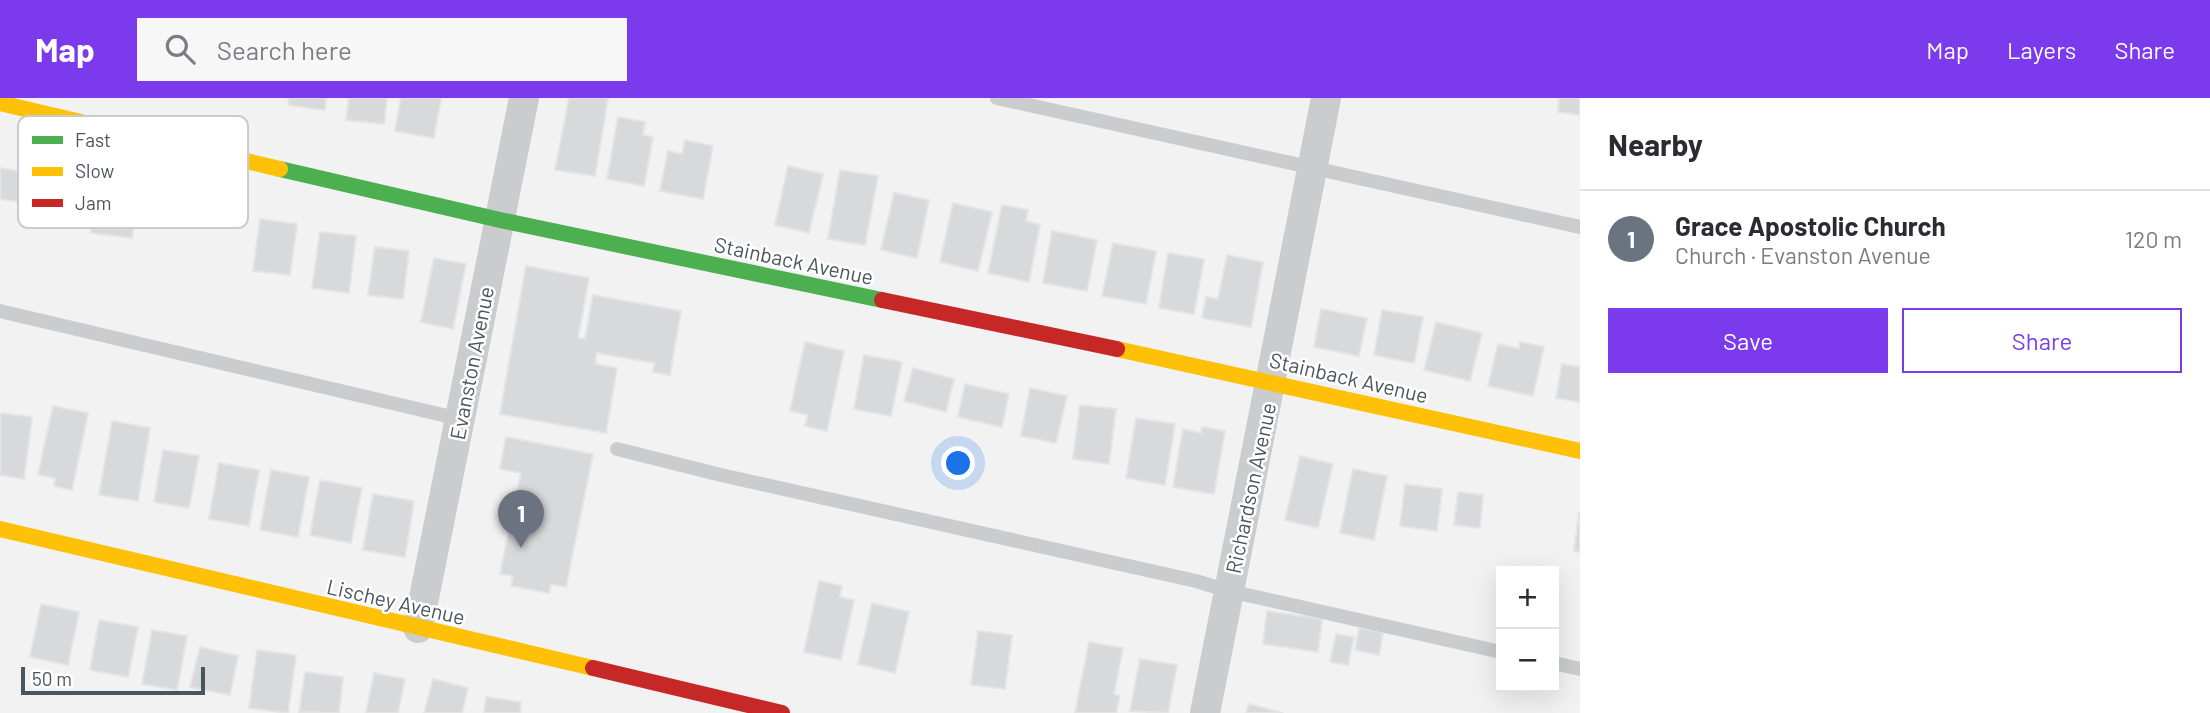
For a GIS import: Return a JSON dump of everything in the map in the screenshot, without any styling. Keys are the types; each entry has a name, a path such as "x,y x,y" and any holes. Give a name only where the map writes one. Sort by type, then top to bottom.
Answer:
{"street":[{"name":"Evanston Avenue","path":"418,628 524,98"},
{"name":"Richardson Avenue","path":"1205,713 1326,98"},
{"name":"Stainback Avenue","path":"0,103 56,116"},
{"name":"Stainback Avenue","path":"248,161 500,220 1272,382 1580,451"},
{"name":"Lischey Avenue","path":"0,529 770,712"}],"lane":[{"path":"997,98 1580,227"},
{"path":"0,311 460,419"},
{"path":"617,449 1496,651"},
{"path":"1559,664 1580,669"}],"building":[{"path":"289,98 326,98 325,110 288,105"},
{"path":"349,98 387,98 384,124 346,120"},
{"path":"401,98 441,98 434,138 395,131"},
{"path":"569,98 608,98 595,176 555,170"},
{"path":"1559,98 1580,98 1580,115 1558,112"},
{"path":"618,117 645,122 643,135 653,137 644,186 607,179"},
{"path":"685,140 713,146 703,199 660,191 668,151 682,154"},
{"path":"788,166 823,174 809,233 775,225"},
{"path":"0,168 18,171 18,202 0,199"},
{"path":"840,170 878,176 865,245 828,239"},
{"path":"894,193 929,200 917,258 881,250"},
{"path":"953,203 992,212 978,271 940,262"},
{"path":"1002,205 1028,210 1026,221 1040,225 1029,282 988,273"},
{"path":"260,219 297,224 290,275 253,271"},
{"path":"92,228 133,228 132,238 91,233"},
{"path":"1052,231 1097,240 1087,291 1043,283"},
{"path":"320,232 356,236 349,293 312,288"},
{"path":"1113,243 1156,251 1146,304 1102,296"},
{"path":"375,247 409,251 403,299 368,295"},
{"path":"1168,253 1204,259 1194,314 1159,308"},
{"path":"1227,255 1263,262 1251,327 1202,318 1206,297 1218,299"},
{"path":"434,258 466,264 453,329 421,322"},
{"path":"526,266 589,278 578,338 585,339 593,295 681,311 670,375 653,372 655,363 597,353 595,364 617,368 606,433 500,414"},
{"path":"1321,309 1367,318 1359,356 1314,347"},
{"path":"1382,310 1423,317 1414,363 1374,355"},
{"path":"1436,322 1482,333 1470,381 1424,370"},
{"path":"805,342 844,351 827,431 805,426 808,415 790,411"},
{"path":"1520,342 1544,347 1533,396 1488,386 1498,344 1519,349"},
{"path":"864,355 902,362 891,416 854,409"},
{"path":"1562,364 1580,367 1580,402 1556,398"},
{"path":"913,368 954,379 946,412 904,401"},
{"path":"965,384 1009,394 1002,427 958,417"},
{"path":"1030,388 1067,396 1056,443 1021,436"},
{"path":"1080,405 1116,409 1109,464 1073,459"},
{"path":"53,406 88,413 72,490 54,486 55,478 38,475"},
{"path":"0,413 32,417 24,479 0,475"},
{"path":"1136,418 1175,424 1165,485 1126,478"},
{"path":"112,421 150,428 138,501 99,495"},
{"path":"1202,427 1225,431 1214,494 1173,487 1183,429 1201,433"},
{"path":"506,437 593,454 566,587 551,584 549,593 511,586 513,576 500,574 521,473 500,469"},
{"path":"163,450 199,456 189,508 154,502"},
{"path":"1300,456 1333,464 1318,528 1285,520"},
{"path":"219,463 259,470 249,526 209,519"},
{"path":"1353,469 1387,476 1374,540 1340,533"},
{"path":"271,470 309,477 298,537 260,530"},
{"path":"320,480 362,488 351,543 310,535"},
{"path":"1405,484 1442,489 1437,531 1400,526"},
{"path":"1458,492 1483,495 1480,528 1454,525"},
{"path":"373,494 414,501 405,557 363,550"},
{"path":"1580,513 1580,552 1574,551"},
{"path":"819,581 842,586 840,597 854,600 841,660 804,652"},
{"path":"872,603 909,612 895,673 858,664"},
{"path":"41,604 79,612 68,665 30,657"},
{"path":"1267,611 1322,619 1318,652 1263,644"},
{"path":"99,620 138,627 128,677 90,670"},
{"path":"1359,628 1383,632 1379,655 1355,650"},
{"path":"152,630 187,636 177,690 142,684"},
{"path":"978,631 1012,635 1005,689 971,685"},
{"path":"1336,634 1354,637 1348,665 1330,662"},
{"path":"1089,642 1123,648 1114,694 1120,696 1116,713 1075,713"},
{"path":"200,647 238,656 230,695 190,687"},
{"path":"257,650 296,655 288,713 249,708"},
{"path":"1140,659 1177,665 1168,713 1130,711"},
{"path":"305,672 343,677 339,713 299,712"},
{"path":"374,673 405,679 398,713 366,713"},
{"path":"433,679 468,688 462,713 424,713"},
{"path":"486,697 521,702 520,713 484,713"},
{"path":"1249,704 1283,713 1246,713"}],"traffic: fast":[{"path":"280,169 500,220 882,300"}],"traffic: slow":[{"path":"0,103 55,116"},
{"path":"248,161 280,169"},
{"path":"1117,349 1580,451"},
{"path":"0,529 593,668"}],"traffic: jam":[{"path":"882,300 1117,349"},
{"path":"593,668 782,713"}],"place":[{"name":"Grace Apostolic Church","path":"521,548"}]}
